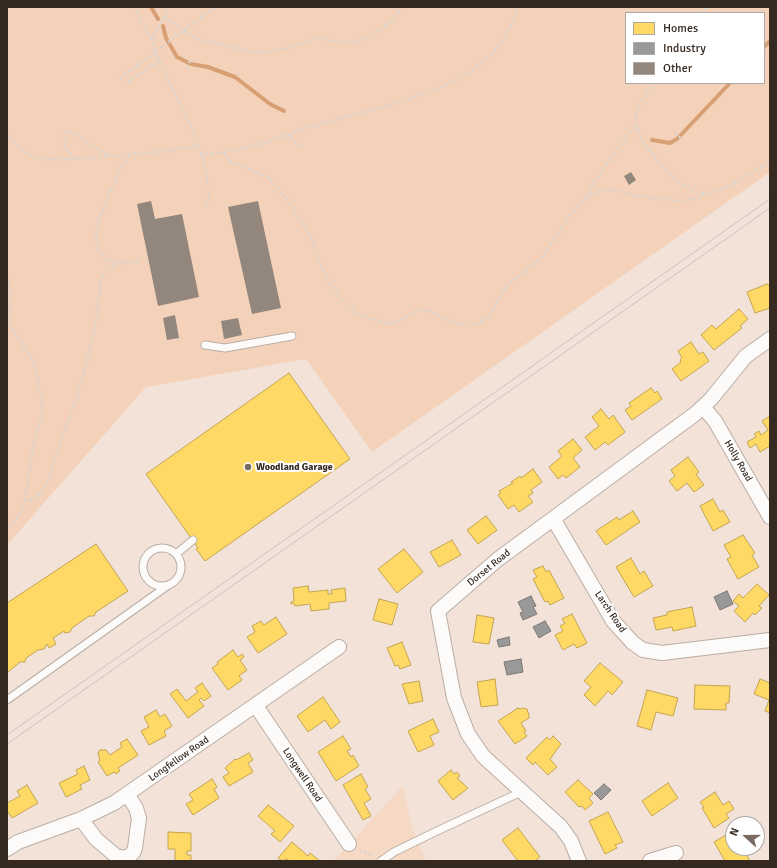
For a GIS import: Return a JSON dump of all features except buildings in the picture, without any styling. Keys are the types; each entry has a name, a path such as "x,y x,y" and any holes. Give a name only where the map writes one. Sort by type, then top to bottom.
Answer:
{"street":[{"name":"Dorset Road","path":"578,861 571,841 561,827 483,756 464,726 457,709 438,611 497,560 554,520 703,407 742,360 770,339"},
{"name":"Holly Road","path":"703,407 715,421 770,517"},
{"name":"Larch Road","path":"554,520 613,621 628,638 643,650 662,653 770,640"},
{"name":"Longfellow Road","path":"7,849 18,842 81,819 127,794 339,648"},
{"name":"Longwell Road","path":"256,706 349,844"},
{"path":"81,819 96,839 116,856 126,858 135,848 139,818 136,808 127,794"},
{"path":"650,861 676,853"}],"lane":[{"path":"205,346 225,348 292,336"},
{"path":"176,554 193,540"},
{"path":"7,700 170,584 178,578 181,572 180,560 176,554 165,548 156,549 148,555 143,564 145,575 151,582 160,586 170,584"},
{"path":"383,860 431,834 521,792"}],"path":[{"path":"134,7 152,41 154,51 199,145 206,172 209,198 206,208"},
{"path":"152,41 154,33 165,16 167,7"},
{"path":"120,78 214,7"},
{"path":"165,16 177,26 198,39 256,53 290,48 315,38 347,43 356,42 370,36 389,23 403,7"},
{"path":"201,155 224,153 401,102 450,83 469,73 500,45 519,7"},
{"path":"188,68 190,60"},
{"path":"128,82 159,61"},
{"path":"653,84 635,113 636,124 641,139 665,170 676,180 695,191 705,194"},
{"path":"585,199 587,192 593,183 636,124"},
{"path":"74,159 64,145 64,138 67,132 75,134 88,144 109,156"},
{"path":"675,132 683,140"},
{"path":"7,135 21,149 32,156 44,159 74,159 109,156 184,149 199,145"},
{"path":"286,135 300,147"},
{"path":"224,153 231,162 268,177 288,200 310,235 326,278 346,305 362,316 392,324 401,321 414,311 421,310 430,311 453,323 462,325 472,325 484,320 491,313 507,285 541,259 555,240 564,222 585,199 600,190 608,189 650,198 673,201 691,200 739,181 770,161"},
{"path":"130,154 119,170 97,227 96,240 98,250 110,261 138,262"},
{"path":"25,501 37,498 49,481 56,453 76,401 85,369 95,326 101,279 108,269 120,262"},
{"path":"7,275 11,295 8,322 14,333 33,358 38,375 43,415 34,442 25,501 19,516 7,528"},
{"path":"349,844 383,860"}],"shaded area":[{"path":"7,7 770,7 770,172 372,452 306,359 146,387 7,545"},
{"path":"403,785 412,827 426,861 334,861"}],"waterway":[{"path":"151,7 158,19"},
{"path":"163,26 166,38 177,57 191,64 208,67 235,77 270,104 284,111"},
{"path":"765,46 770,41"},
{"path":"652,140 670,143 677,139 729,84"}],"tram line":[{"path":"7,735 770,199"},
{"path":"7,744 770,208"}],"place":[{"name":"Woodland Garage","path":"248,467"}]}
